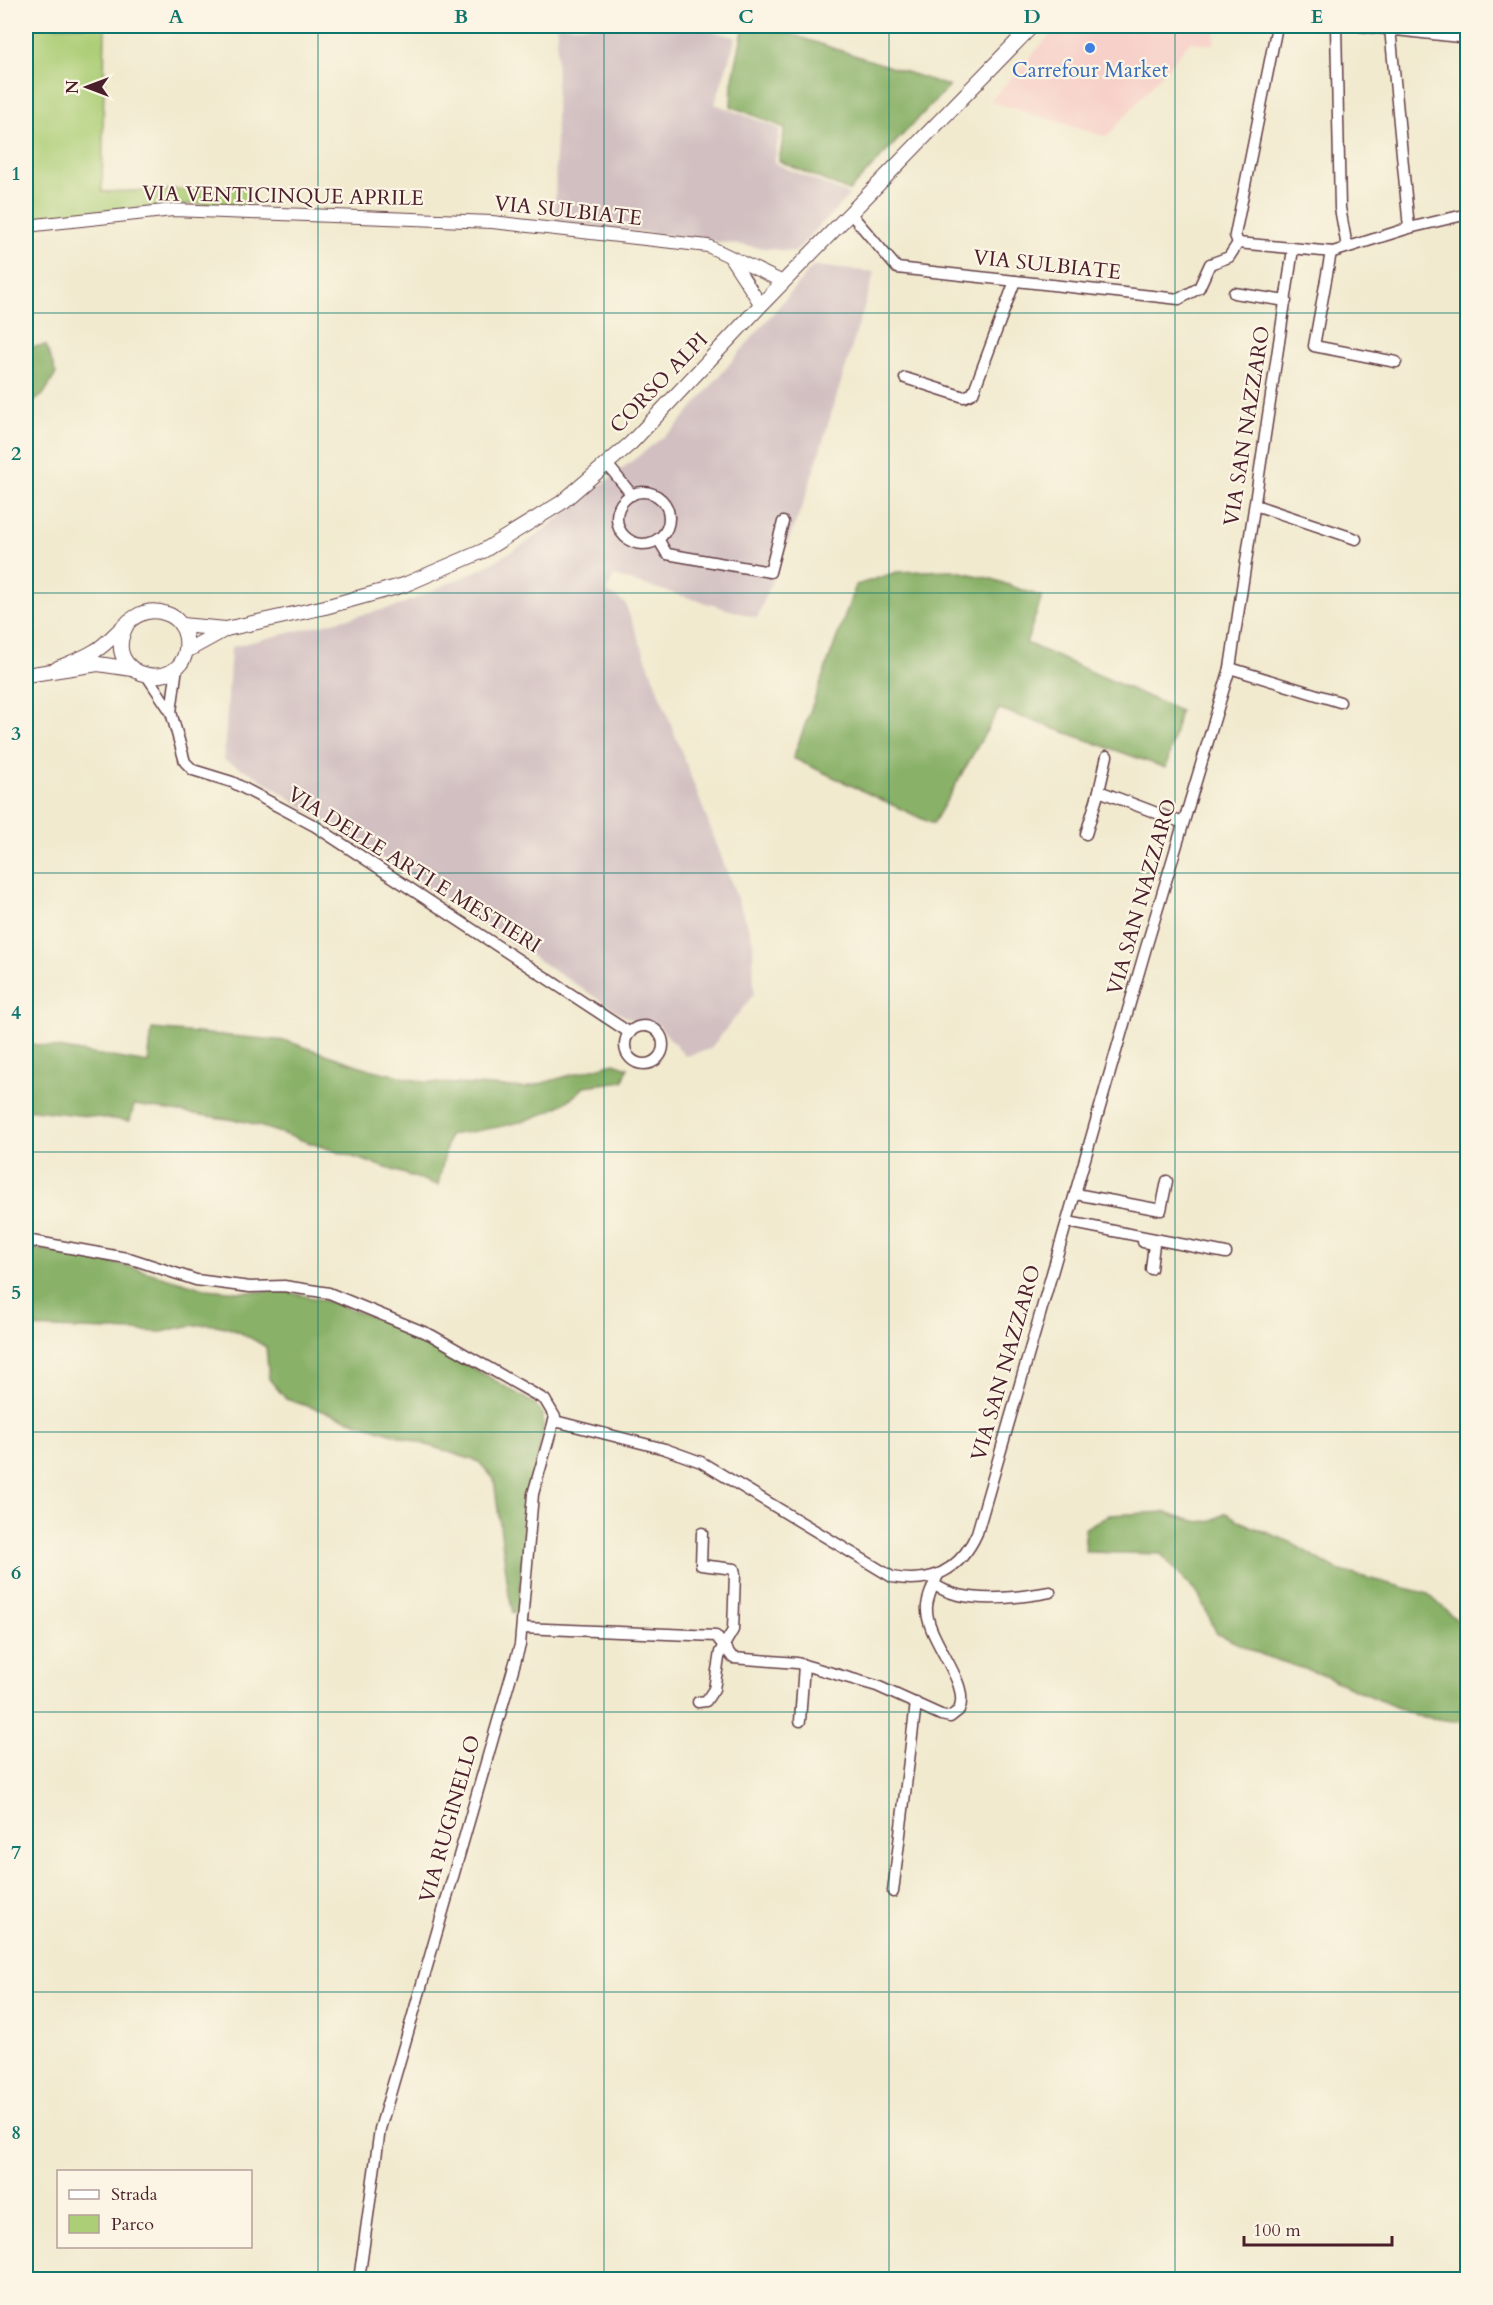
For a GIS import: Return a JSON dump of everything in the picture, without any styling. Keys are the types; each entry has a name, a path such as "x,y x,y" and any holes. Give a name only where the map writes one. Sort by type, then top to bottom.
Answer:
{"main road":[{"name":"CORSO ALPI","path":"181,625 226,628 362,598 462,562 533,522 632,443 760,305 1032,26"},
{"path":"26,675 58,668 98,664 132,669 147,676 161,676 177,667 186,651 186,636 181,625 170,615 155,610 142,612 96,651 58,668"},
{"path":"129,621 123,631 121,651 132,669"},
{"name":"CORSO ALPI","path":"186,651 226,628"}],"street":[{"path":"1289,26 1277,26 1234,235 1238,243 1331,252 1409,228 1467,214"},
{"path":"1336,26 1340,208 1347,247"},
{"path":"1360,26 1377,26 1467,38"},
{"path":"1390,28 1409,228"},
{"name":"VIA VENTICINQUE APRILE","path":"26,226 172,210 469,221"},
{"name":"VIA SULBIATE","path":"851,214 897,268 1179,299 1199,288 1210,264 1228,256 1238,243"},
{"name":"VIA SULBIATE","path":"469,221 708,246 783,282"},
{"name":"VIA SAN NAZZARO","path":"555,1421 665,1449 700,1462 892,1576 936,1579 963,1559 977,1533 1230,668 1293,249"},
{"path":"1331,252 1314,346 1396,362"},
{"path":"731,258 760,305"},
{"path":"905,378 964,397 972,393 1015,281"},
{"path":"1234,293 1286,301"},
{"path":"608,464 632,495"},
{"path":"651,493 666,505 668,524 658,539 640,544 631,541 619,527 619,508 632,495 651,493"},
{"path":"1255,505 1356,539"},
{"path":"658,539 667,554 770,572 783,522"},
{"name":"VIA DELLE ARTI E MESTIERI","path":"171,712 177,667"},
{"path":"1230,668 1340,702"},
{"name":"VIA DELLE ARTI E MESTIERI","path":"147,676 171,712 185,762 193,770 232,782 315,826 630,1033"},
{"path":"1086,834 1107,756"},
{"path":"1099,791 1183,823"},
{"path":"1076,1194 1161,1210 1167,1181"},
{"path":"1067,1225 1226,1253"},
{"path":"1067,1225 1154,1244 1151,1269"},
{"path":"26,1240 132,1259 196,1280 250,1287 284,1286 329,1293 431,1335 545,1400 552,1408 555,1421"},
{"name":"VIA RUGINELLO","path":"359,2280 380,2129 520,1645 533,1494 555,1421"},
{"path":"698,1702 706,1701 714,1689 720,1652 733,1630 735,1574 734,1569 701,1565 702,1533"},
{"path":"936,1579 947,1594 1007,1598 1050,1592"},
{"path":"522,1628 709,1634 716,1636 733,1658 801,1664 877,1686 950,1717 956,1714 963,1703 962,1694 930,1626 927,1606 936,1579"},
{"path":"800,1721 801,1664"},
{"path":"893,1892 916,1703"}],"shaded area":[{"path":"557,26 692,26 736,37 715,104 780,129 774,163 849,195 795,252 555,220"},
{"path":"1058,26 1216,26 1214,45 1190,42 1107,137 990,101"},
{"path":"813,266 875,272 805,499 757,618 614,576 606,591 625,603 753,940 754,994 710,1049 685,1056 657,1024 638,1022 624,1016 251,773 224,760 231,647 398,606 485,567 526,543 676,427"}],"green space":[{"path":"26,26 105,26 102,192 250,187 252,204 203,204 89,212 26,220"},
{"path":"744,26 766,26 949,86 849,191 779,161 785,128 731,106 732,83"},
{"path":"46,345 56,374 43,395 26,407 26,348"},
{"path":"952,570 992,579 1042,597 1026,643 1180,711 1166,768 999,709 933,824 793,758 856,585 897,572"},
{"path":"152,1029 287,1041 369,1069 424,1082 525,1088 614,1063 628,1068 623,1081 585,1086 557,1108 540,1115 485,1130 449,1135 438,1185 247,1122 134,1105 130,1121 26,1109 26,1043 148,1063"},
{"path":"26,1248 71,1253 206,1289 241,1292 283,1291 327,1301 384,1321 428,1341 535,1404 543,1414 543,1433 530,1493 520,1581 520,1614 513,1613 509,1595 494,1479 479,1462 286,1399 269,1379 266,1347 228,1328 205,1324 162,1332 26,1327"},
{"path":"1166,1512 1197,1522 1218,1518 1226,1513 1250,1526 1288,1541 1337,1570 1428,1594 1459,1622 1467,1625 1467,1723 1416,1716 1320,1674 1265,1656 1217,1634 1199,1596 1161,1554 1086,1552 1084,1529 1108,1515"}],"place":[{"name":"Carrefour Market","path":"1090,48"}]}
